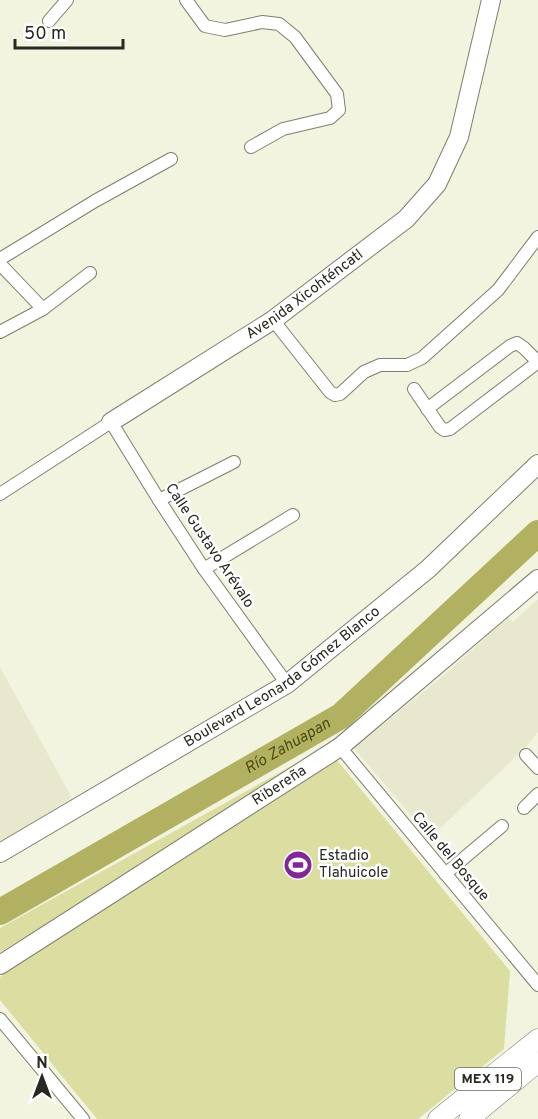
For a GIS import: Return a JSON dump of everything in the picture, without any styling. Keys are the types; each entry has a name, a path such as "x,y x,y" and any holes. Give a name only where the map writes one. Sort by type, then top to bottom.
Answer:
{"main road":[{"name":"MEX 119","path":"438,1119 538,1039"},
{"name":"MEX 119","path":"469,1119 538,1062"}],"street":[{"path":"49,21 67,0"},
{"path":"186,0 205,26 225,30 262,22 279,24 295,37 337,94 339,110 330,118 283,129 251,147"},
{"name":"Avenida Xicohténcatl","path":"0,494 273,320 406,219 437,184 459,137 491,0"},
{"path":"0,259 95,201 171,159"},
{"path":"273,320 330,392 335,395 340,394 364,372 380,365 407,365 422,358 498,290 538,237"},
{"path":"0,264 42,309"},
{"path":"0,332 42,309 90,273"},
{"path":"414,389 427,409 440,427 444,430 450,429 538,362 517,344 510,346 427,409"},
{"name":"Calle Gustavo Arévalo","path":"111,422 204,569 287,684"},
{"path":"159,500 234,462"},
{"name":"Boulevard Leonarda Gómez Blanco","path":"0,853 287,684 428,568 538,464"},
{"path":"204,569 293,515"},
{"name":"Ribereña","path":"0,965 340,747 538,579"},
{"name":"Calle del Bosque","path":"340,747 538,986"},
{"path":"526,755 538,768"},
{"path":"524,808 538,794"},
{"path":"445,874 502,826"},
{"path":"0,1019 82,1119"}],"shaded area":[{"path":"538,599 538,732 525,748 430,838 354,748 449,671 508,617 513,622"},
{"path":"0,667 72,798 0,842"}],"green space":[{"path":"322,749 216,822 0,952 0,928"},
{"name":"Estadio Tlahuicole","path":"336,759 510,971 504,1049 418,1119 97,1119 0,1000 0,977"}],"waterway":[{"name":"Río Zahuapan","path":"0,912 341,716 538,533"}],"place":[{"name":"Estadio Tlahuicole","path":"298,865"}]}
